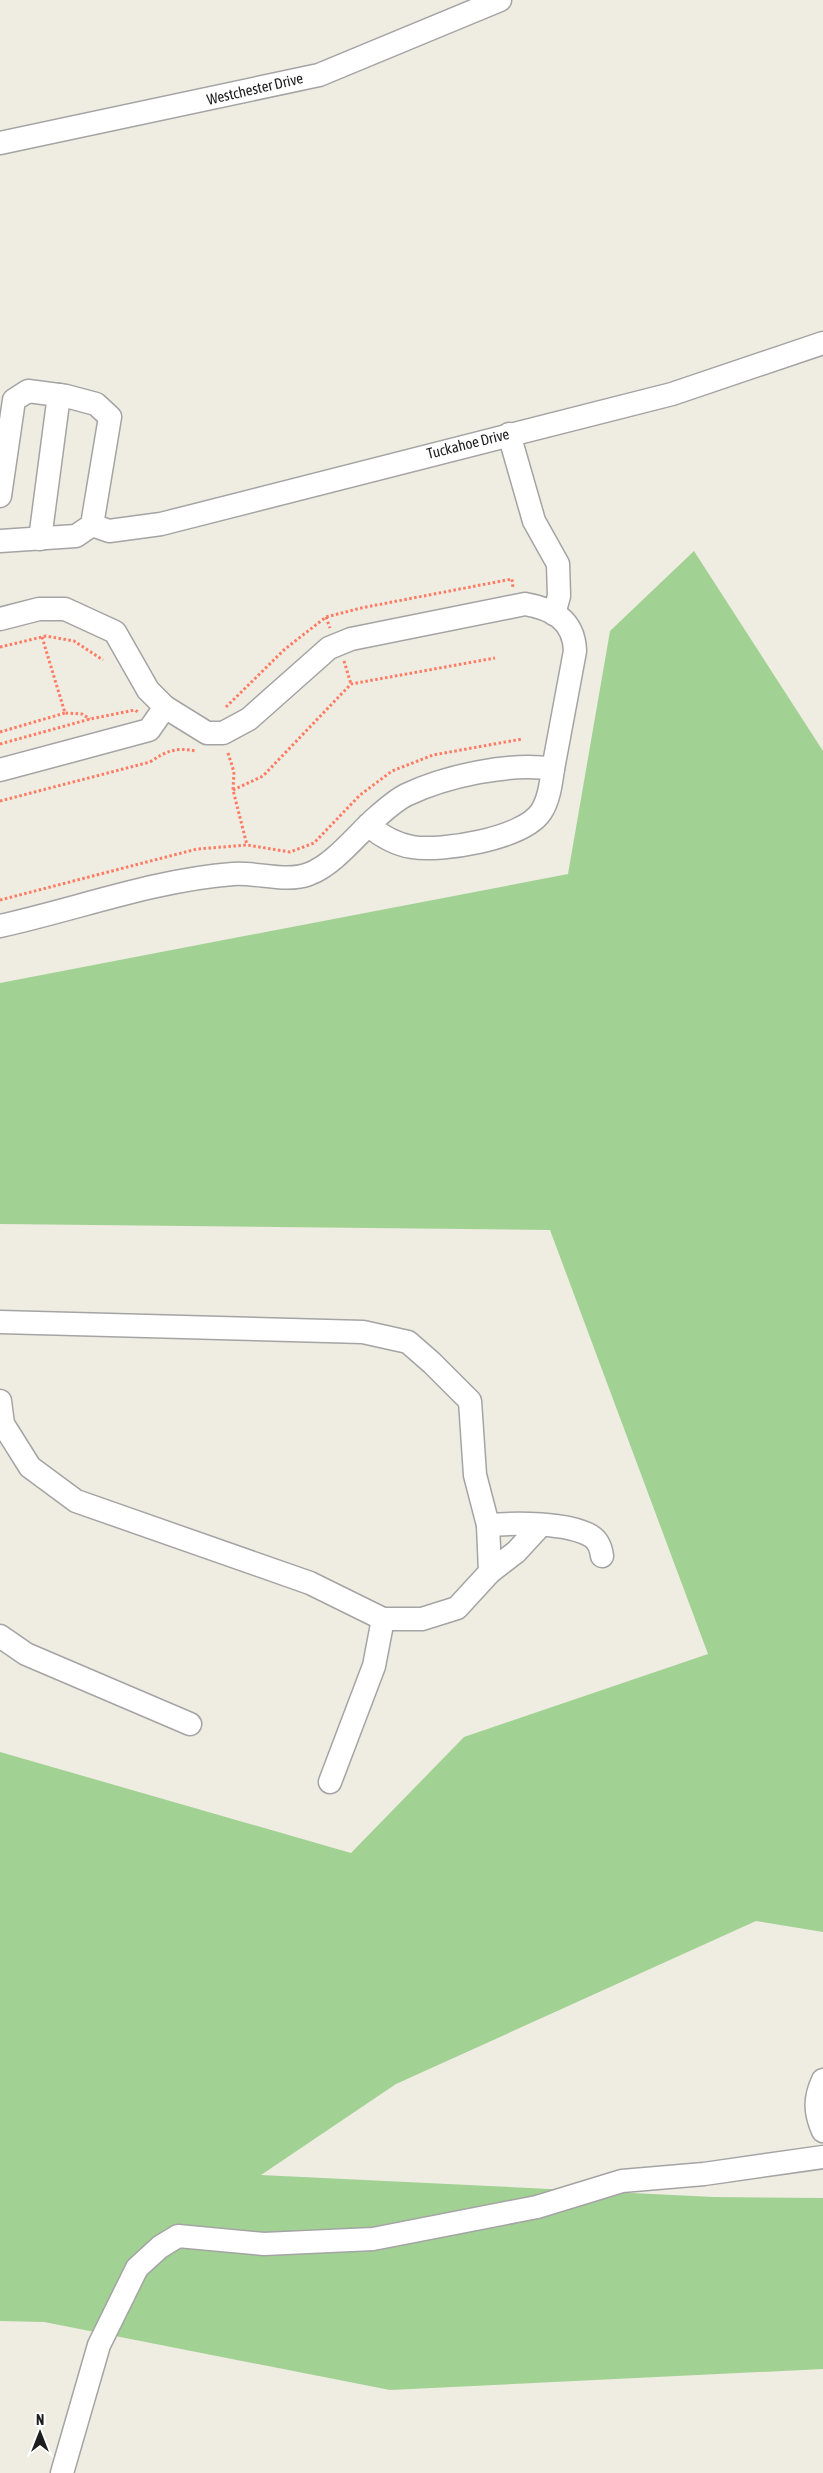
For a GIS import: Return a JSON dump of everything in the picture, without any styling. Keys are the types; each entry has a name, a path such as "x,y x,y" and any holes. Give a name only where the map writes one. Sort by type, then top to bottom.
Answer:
{"street":[{"name":"Westchester Drive","path":"0,144 319,75 500,0"},
{"name":"Tuckahoe Drive","path":"0,541 76,536 100,528 161,524 672,394 823,343"},
{"path":"0,496 14,400 28,391 59,395 96,404 110,417 100,528"},
{"path":"40,539 59,395"},
{"path":"509,434 534,521 558,564 560,596 554,614"},
{"path":"0,619 39,609 65,609 115,632 148,690 165,707 206,733 223,733 249,719 329,648 351,639 525,604 547,608 574,637 575,651 549,795 540,813 528,825 486,841 437,848 411,847 384,838 368,825"},
{"path":"0,770 149,730 165,707"},
{"path":"0,926 173,884 234,874 287,877 308,875 324,866 368,825 404,796 439,782 532,765 553,769"},
{"path":"0,1322 363,1332 408,1342 470,1401 475,1476 488,1525 490,1572"},
{"path":"0,1401 3,1424 30,1467 76,1501 310,1583 382,1619 422,1619 457,1608 490,1572 516,1552 540,1526"},
{"path":"488,1525 540,1526 578,1531 593,1537 601,1547 602,1556"},
{"path":"330,1782 374,1666 382,1619"},
{"path":"0,1636 26,1654 190,1724"},
{"path":"823,2080 815,2102 817,2116 823,2131"},
{"path":"62,2473 104,2336 137,2268 160,2247 178,2236 264,2244 373,2239 537,2207 622,2181 704,2174 823,2157"}],"path":[{"path":"0,647 42,637 74,641 103,660"},
{"path":"42,637 65,713"},
{"path":"233,790 263,776 351,684 495,658"},
{"path":"344,659 351,684"},
{"path":"0,744 90,719 135,710 142,716"},
{"path":"0,732 65,713 82,714 90,719"},
{"path":"0,900 197,849 247,845 290,852 314,843 360,795 392,771 433,755 522,739"},
{"path":"0,800 150,762 167,751 182,748 200,752"},
{"path":"230,748 228,753 234,772 233,790 247,845"},
{"path":"218,753 228,753"}],"green space":[{"path":"694,551 823,751 823,1932 756,1921 396,2084 261,2175 714,2197 823,2198 823,2369 390,2390 44,2322 0,2321 0,1752 351,1853 464,1737 708,1654 550,1230 0,1224 0,983 568,874 610,631"}]}
